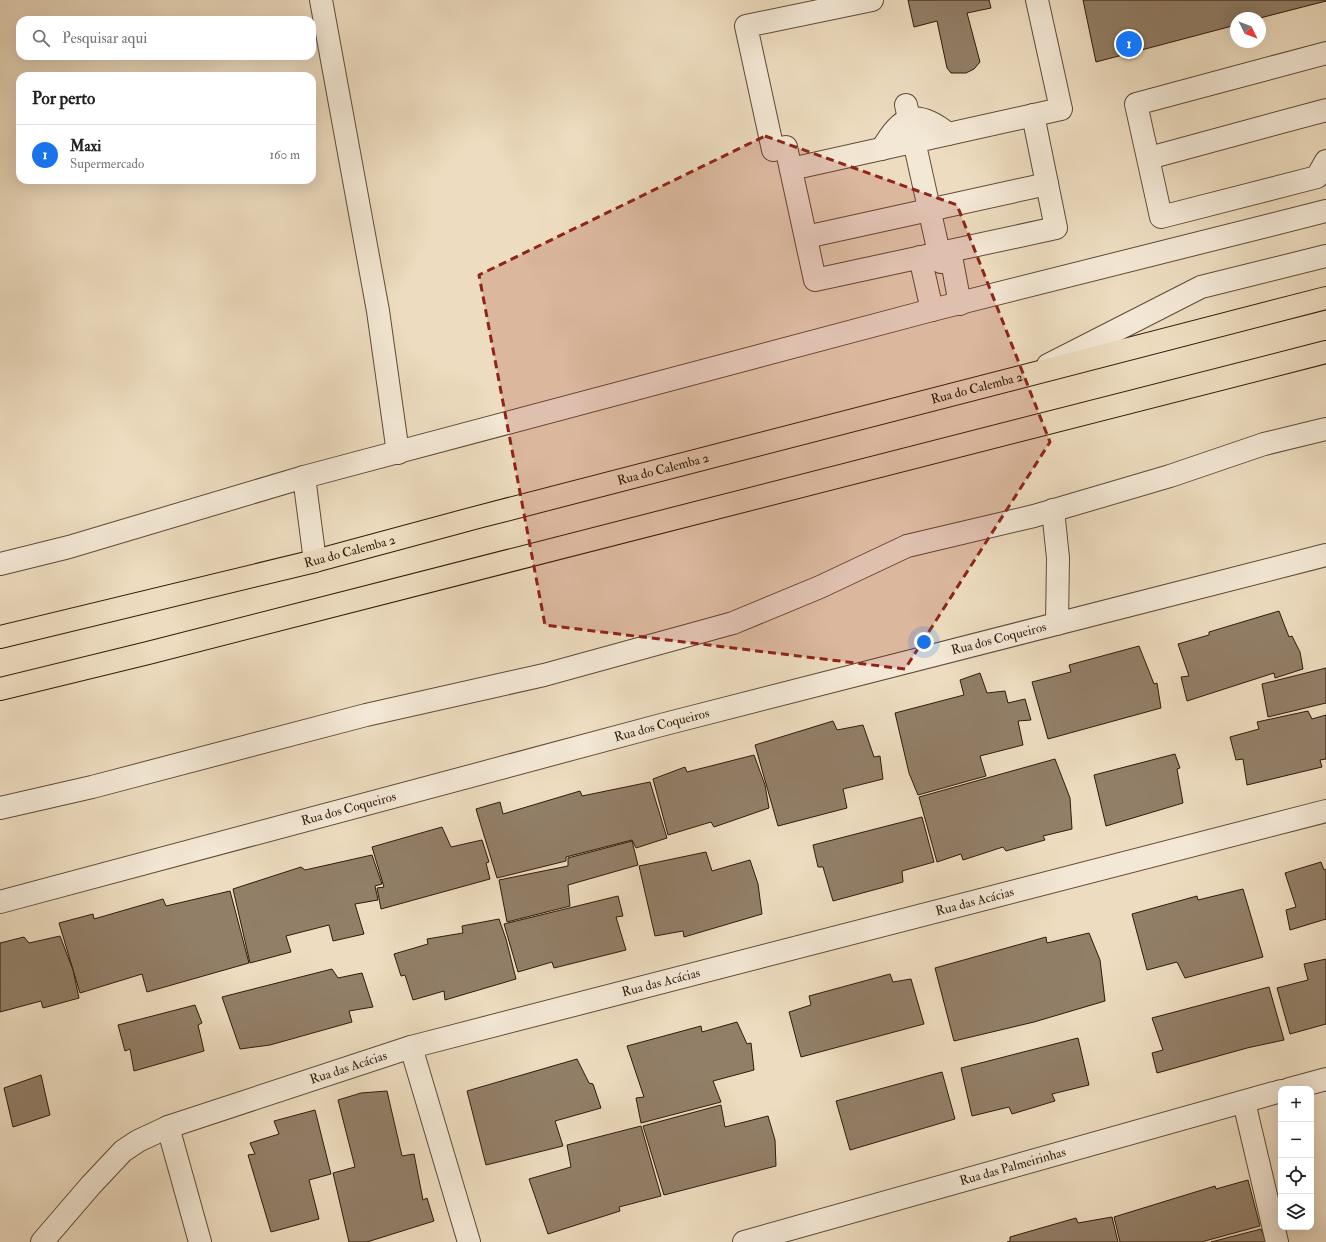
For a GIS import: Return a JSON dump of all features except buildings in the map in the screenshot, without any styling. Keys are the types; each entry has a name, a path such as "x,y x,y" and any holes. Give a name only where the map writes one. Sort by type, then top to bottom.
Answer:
{"main road":[{"name":"Rua do Calemba 2","path":"0,637 314,561 482,516 1326,298"},
{"path":"0,689 156,651 1326,352"}],"street":[{"path":"321,0 378,311 398,453"},
{"path":"872,0 746,26 773,150 786,147 815,280 938,256 1056,228 1033,115"},
{"path":"791,169 1061,109 1037,0"},
{"path":"1326,53 1136,104 1161,217 1317,177 1326,161"},
{"path":"1149,158 1326,110"},
{"path":"882,149 893,130 908,112"},
{"path":"908,112 922,118 948,134"},
{"path":"908,112 930,209 938,256 960,304"},
{"path":"806,236 1047,184"},
{"path":"0,564 69,547 304,477 932,310 1326,211"},
{"path":"932,310 938,256"},
{"path":"1031,374 1202,287 1326,256"},
{"path":"0,808 92,787 358,716 544,675 733,623 820,587 907,546 1034,516 1170,476 1264,444 1326,429"},
{"path":"304,477 314,561"},
{"path":"1053,510 1058,558 1057,624"},
{"name":"Rua dos Coqueiros","path":"0,902 665,724 1326,556"},
{"name":"Rua das Acácias","path":"42,1242 91,1185 123,1151 138,1141 168,1127 411,1047 1326,811"},
{"path":"411,1047 469,1242"},
{"path":"1300,1086 1326,1079"},
{"name":"Rua das Palmeirinhas","path":"744,1242 1278,1092"},
{"path":"1244,1102 1277,1242"},
{"path":"168,1127 200,1242"}],"highlighted area":[{"path":"765,136 957,205 1050,442 905,669 545,625 479,275"}],"place":[{"name":"Maxi","path":"1129,44"}]}
